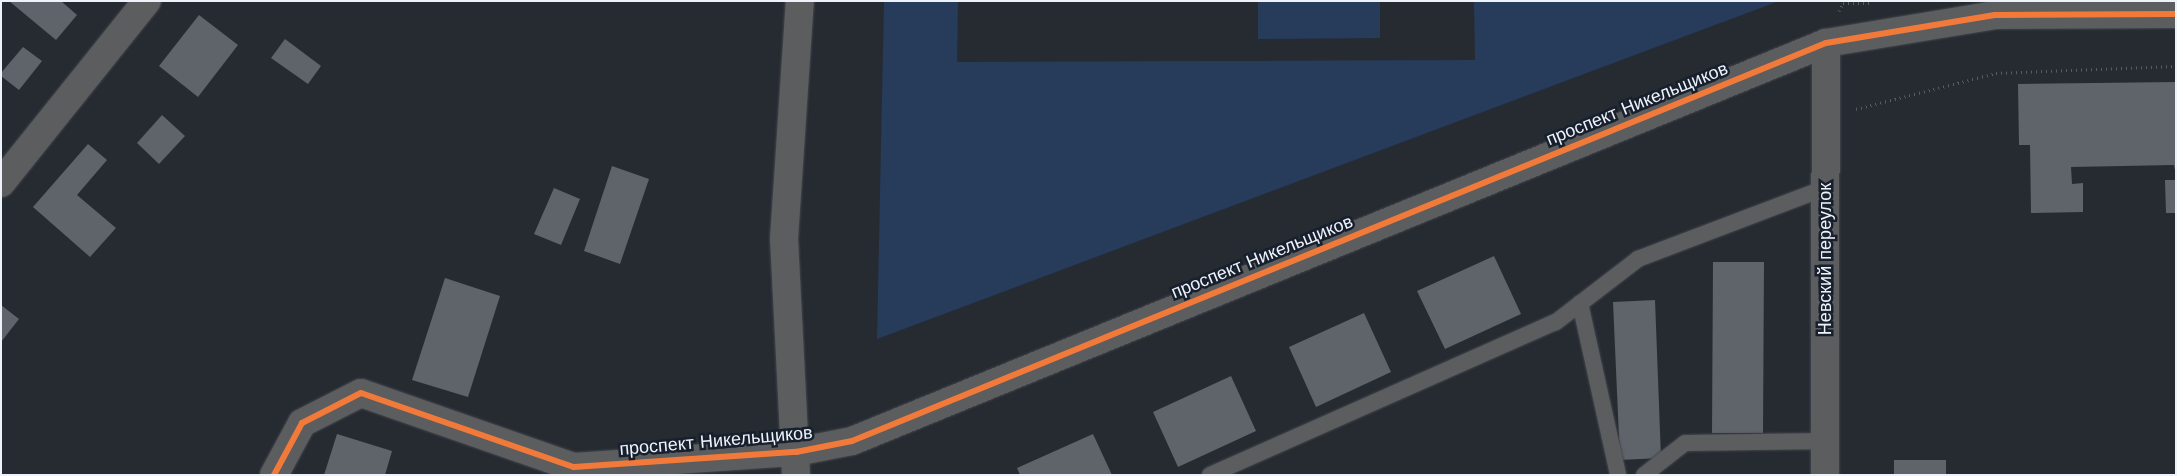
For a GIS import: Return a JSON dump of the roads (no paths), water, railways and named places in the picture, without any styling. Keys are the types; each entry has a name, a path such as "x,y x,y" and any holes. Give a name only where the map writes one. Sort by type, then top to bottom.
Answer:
{"street":[{"path":"1,183 147,1"},
{"path":"796,464 784,239 800,1"},
{"name":"проспект Никельщиков","path":"274,475 302,423 360,393 574,467 796,464 1826,42 1994,14 2176,14"},
{"name":"Невский переулок","path":"1825,475 1826,42"}],"lane":[{"path":"1210,475 1556,322 1638,259 1825,188"},
{"path":"1580,303 1618,475"},
{"path":"1644,475 1685,443 1825,442"}]}
